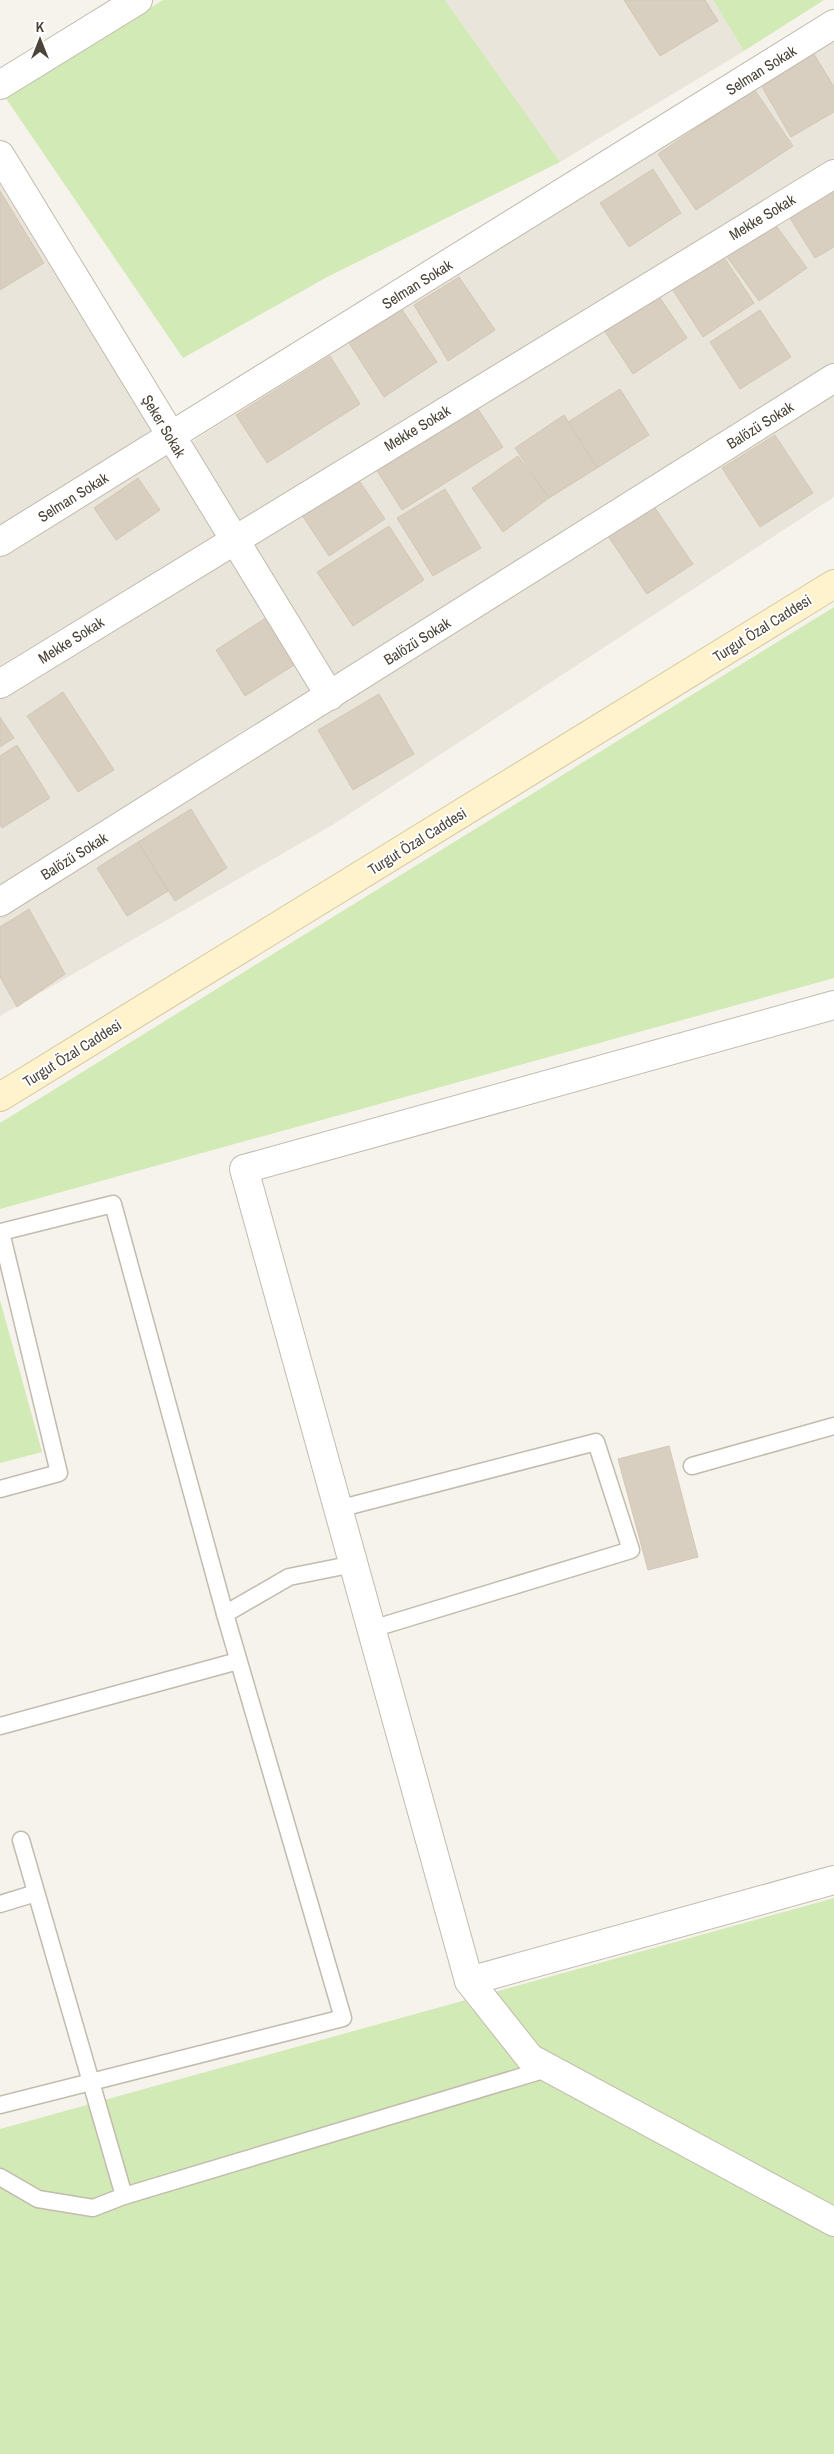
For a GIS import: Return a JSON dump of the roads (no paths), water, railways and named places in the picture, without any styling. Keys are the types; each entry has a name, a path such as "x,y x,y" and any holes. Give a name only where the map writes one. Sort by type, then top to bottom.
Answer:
{"street":[{"path":"0,85 138,0"},
{"name":"Selman Sokak","path":"0,542 834,24"},
{"name":"Şeker Sokak","path":"0,155 233,540 330,696"},
{"name":"Mekke Sokak","path":"0,684 834,174"},
{"name":"Balözü Sokak","path":"0,902 834,378"},
{"name":"Turgut Özal Caddesi","path":"0,1097 834,584"},
{"path":"834,1005 244,1169 469,1981 530,2058 834,2222"},
{"path":"469,1981 834,1880"}],"lane":[{"path":"0,1489 59,1473 0,1232 113,1204 238,1661 343,2018 0,2105"},
{"path":"692,1466 834,1426"},
{"path":"338,1509 596,1442 631,1550 372,1629"},
{"path":"225,1614 289,1577 354,1564"},
{"path":"0,1726 238,1661"},
{"path":"21,1840 124,2196"},
{"path":"0,1904 36,1893"},
{"path":"0,2177 38,2199 93,2208 124,2196 550,2068"}]}
